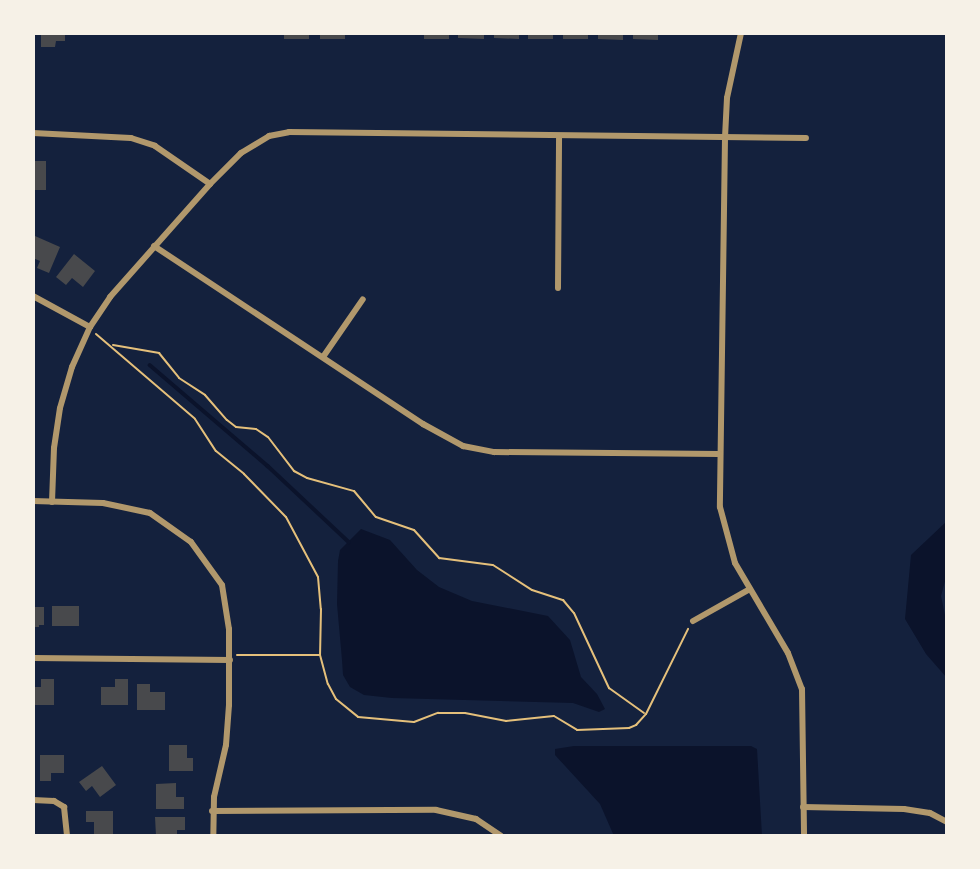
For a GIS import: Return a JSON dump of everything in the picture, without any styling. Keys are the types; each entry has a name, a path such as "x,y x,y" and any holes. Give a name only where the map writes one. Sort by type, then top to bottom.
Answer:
{"street":[{"path":"741,33 727,98 725,138 719,454 723,526 735,563 791,658 802,689 804,836"},
{"path":"52,502 54,448 60,408 72,367 89,329 110,297 210,184 241,153 269,136 289,132 806,138"},
{"path":"33,133 131,138 164,151 210,184"},
{"path":"558,288 559,137"},
{"path":"154,246 446,438 479,451 719,454"},
{"path":"33,296 89,329"},
{"path":"323,357 363,299"},
{"path":"33,501 103,503 150,513 191,542 222,585 230,657 226,746 212,811 213,836"},
{"path":"693,621 750,589"},
{"path":"33,658 230,657"},
{"path":"33,800 54,801 61,805 66,811 67,836"},
{"path":"803,807 904,809 930,813 947,822"},
{"path":"212,811 436,810 476,819 501,836"}],"path":[{"path":"89,329 112,345 119,356 147,374 170,401 195,419 216,451 244,474 286,517 318,577 321,608 320,655 325,677 336,699 348,711 368,720 414,722 448,712 506,721 554,716 569,726 586,731 629,728 636,725 646,714 677,646 693,621"},
{"path":"112,345 159,353 179,378 205,395 236,427 256,429 268,437 294,471 307,478 354,491 376,517 414,530 439,558 493,565 532,590 563,600 574,612 609,688 646,714"},
{"path":"230,657 320,655"}],"water":[{"path":"947,521 947,574 941,596 947,625 947,678 926,654 905,619 911,555"},
{"path":"361,529 390,540 417,570 439,587 472,601 548,616 570,640 581,677 597,694 605,709 599,712 573,703 392,698 364,695 350,687 343,675 337,604 338,561 340,550"},
{"path":"574,746 751,746 757,749 762,836 614,836 600,804 555,755 555,749"}],"building":[{"path":"41,33 65,33 65,41 56,41 55,47 41,47"},
{"path":"284,33 309,33 309,39 284,39"},
{"path":"320,33 345,33 345,39 320,39"},
{"path":"424,33 449,33 449,39 424,39"},
{"path":"458,33 484,33 484,39 458,38"},
{"path":"494,33 519,33 519,39 494,38"},
{"path":"528,33 553,33 553,39 528,39"},
{"path":"563,33 588,33 588,39 563,39"},
{"path":"598,33 623,33 623,40 598,39"},
{"path":"633,33 658,33 658,40 633,39"},
{"path":"33,161 46,161 46,190 33,190"},
{"path":"35,236 60,247 49,273 37,268 40,261 33,258"},
{"path":"74,254 95,271 83,287 72,278 66,285 56,277"},
{"path":"52,606 79,606 79,626 52,626"},
{"path":"33,607 44,607 44,625 33,627"},
{"path":"41,679 54,679 54,705 33,705 33,687 41,687"},
{"path":"115,679 128,679 128,705 101,705 101,687 115,687"},
{"path":"137,684 150,684 150,692 165,692 165,710 137,710"},
{"path":"169,745 187,745 187,758 193,758 193,771 169,771"},
{"path":"40,755 64,755 64,773 51,773 51,781 40,781"},
{"path":"102,766 116,785 100,797 92,786 86,791 79,782"},
{"path":"176,783 176,797 184,797 184,809 156,809 156,784"},
{"path":"86,811 113,811 113,835 94,835 94,822 86,822"},
{"path":"155,817 185,817 185,830 177,830 177,836 156,836"}],"waterway":[{"path":"150,365 268,466 349,542"}]}
